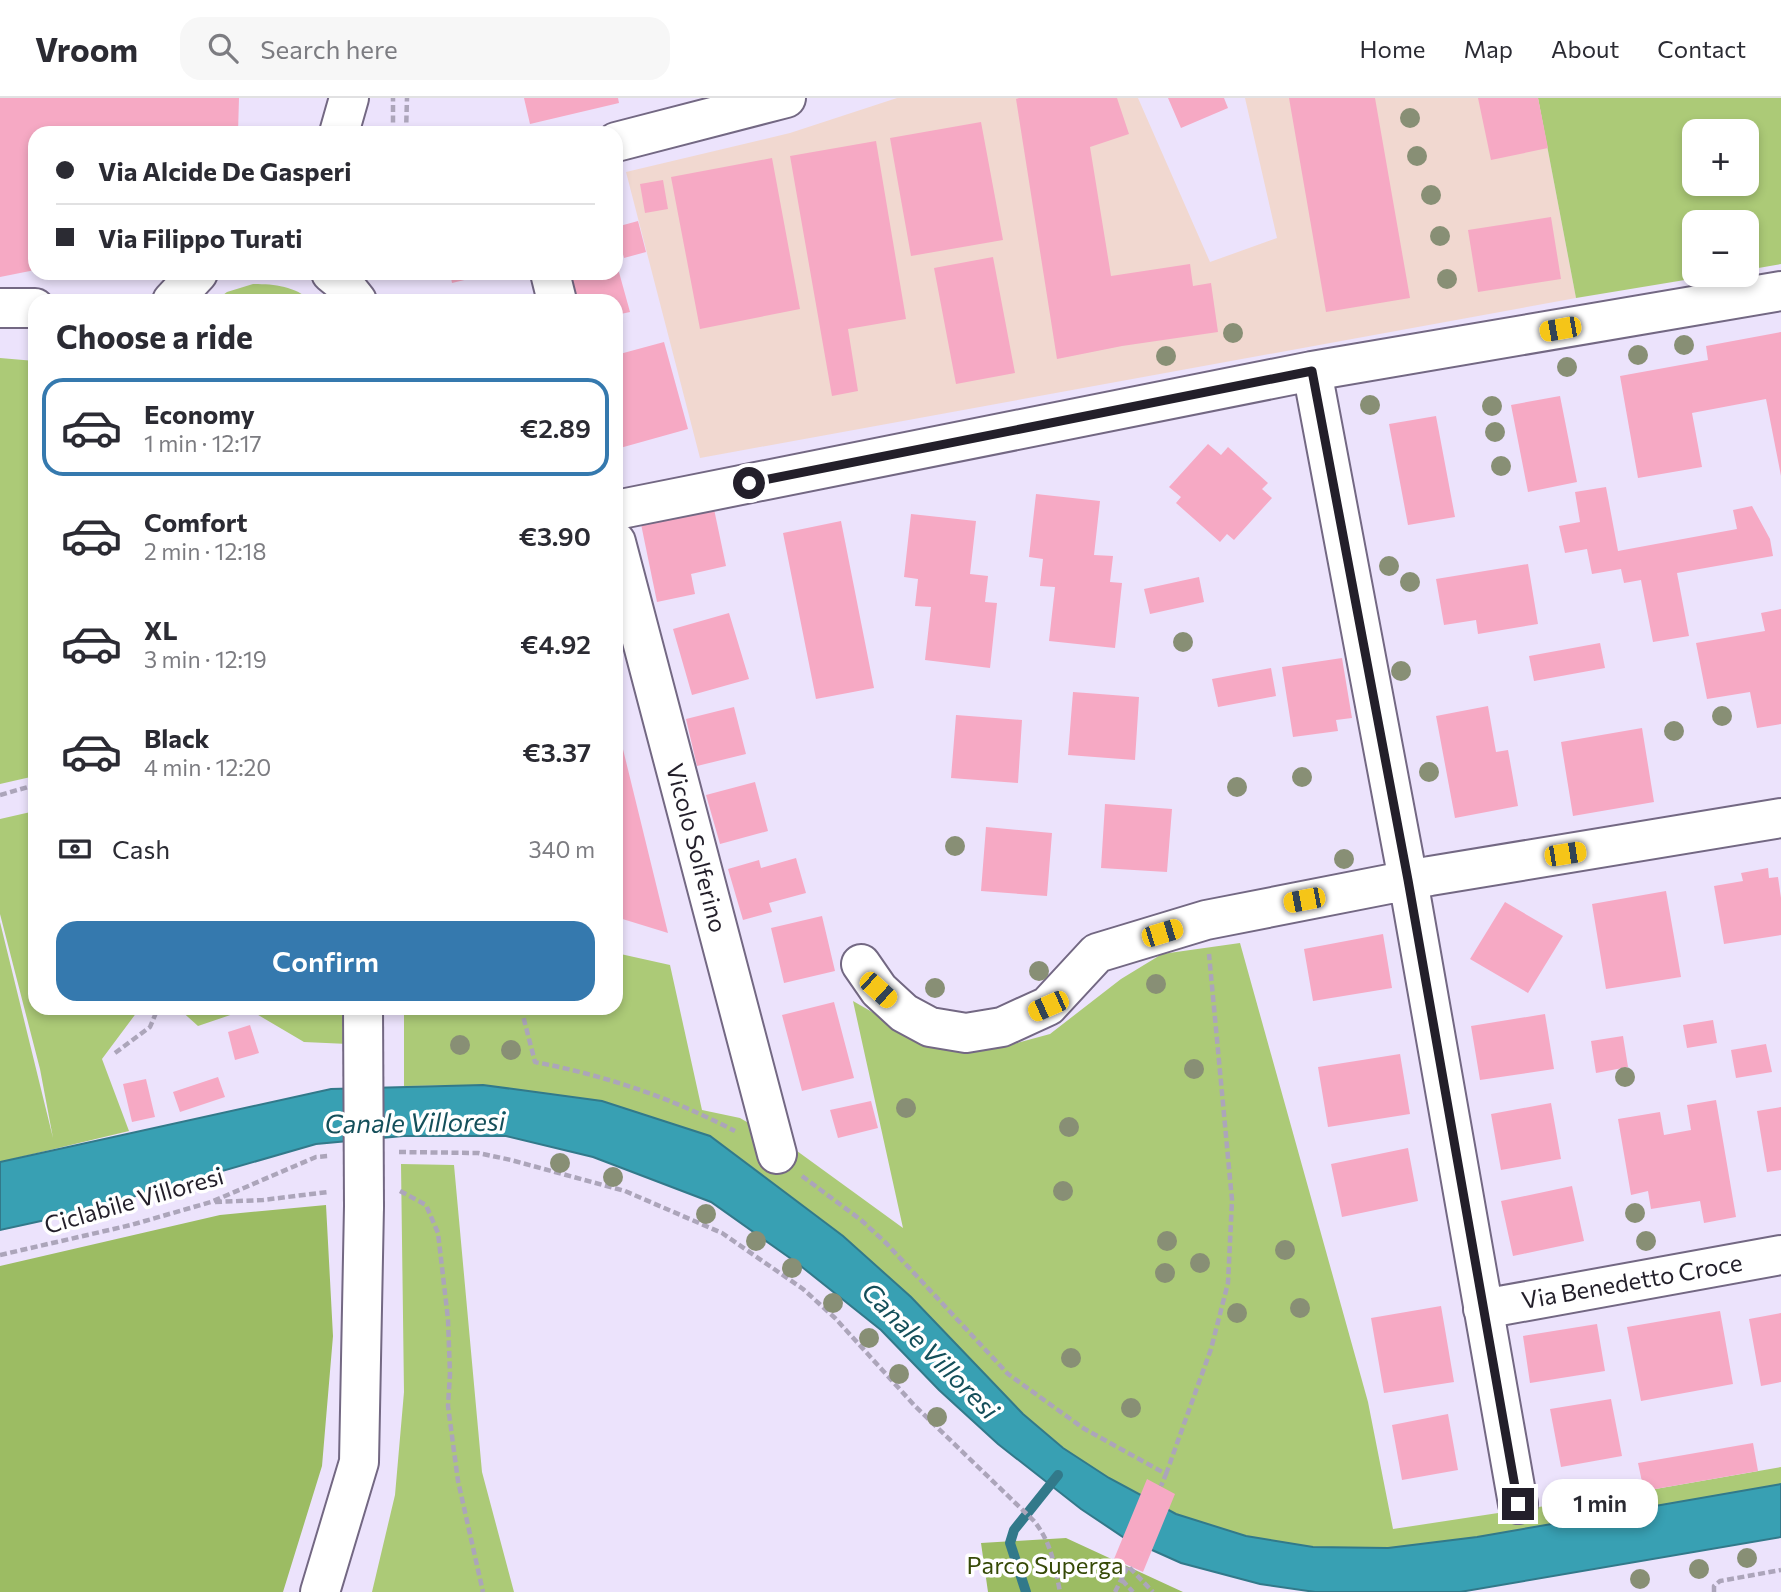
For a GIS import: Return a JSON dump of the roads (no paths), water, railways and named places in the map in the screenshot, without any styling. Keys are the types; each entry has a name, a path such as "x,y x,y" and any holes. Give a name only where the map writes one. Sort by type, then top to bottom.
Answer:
{"street":[{"path":"341,126 349,98"},
{"path":"358,126 359,98"},
{"path":"623,140 786,98"},
{"path":"623,509 1312,371 1781,291"},
{"path":"0,308 28,308"},
{"path":"1312,371 1408,880 1518,1504"},
{"name":"Vicolo Solferino","path":"623,599 627,631 777,1154"},
{"path":"862,964 878,990 904,1013 930,1027 966,1033 1002,1027 1048,1006 1097,953 1206,920 1408,880 1781,818"},
{"path":"320,1592 359,1462 363,1015"},
{"name":"Via Benedetto Croce","path":"1483,1309 1781,1255"}],"water":[{"name":"Canale Villoresi","path":"483,1085 602,1101 710,1136 843,1236 911,1297 1023,1414 1063,1448 1109,1478 1176,1514 1246,1536 1313,1547 1388,1548 1477,1537 1781,1484 1781,1537 1460,1592 1315,1592 1260,1584 1181,1563 1123,1537 1081,1509 998,1444 939,1390 881,1330 797,1263 711,1202 593,1157 506,1136 403,1136 316,1144 73,1214 0,1230 0,1162 331,1089"}],"waterway":[{"path":"1026,1592 1010,1543 1014,1530 1058,1475"}],"park label":[{"name":"Parco Superga","path":"1045,1566"}]}
